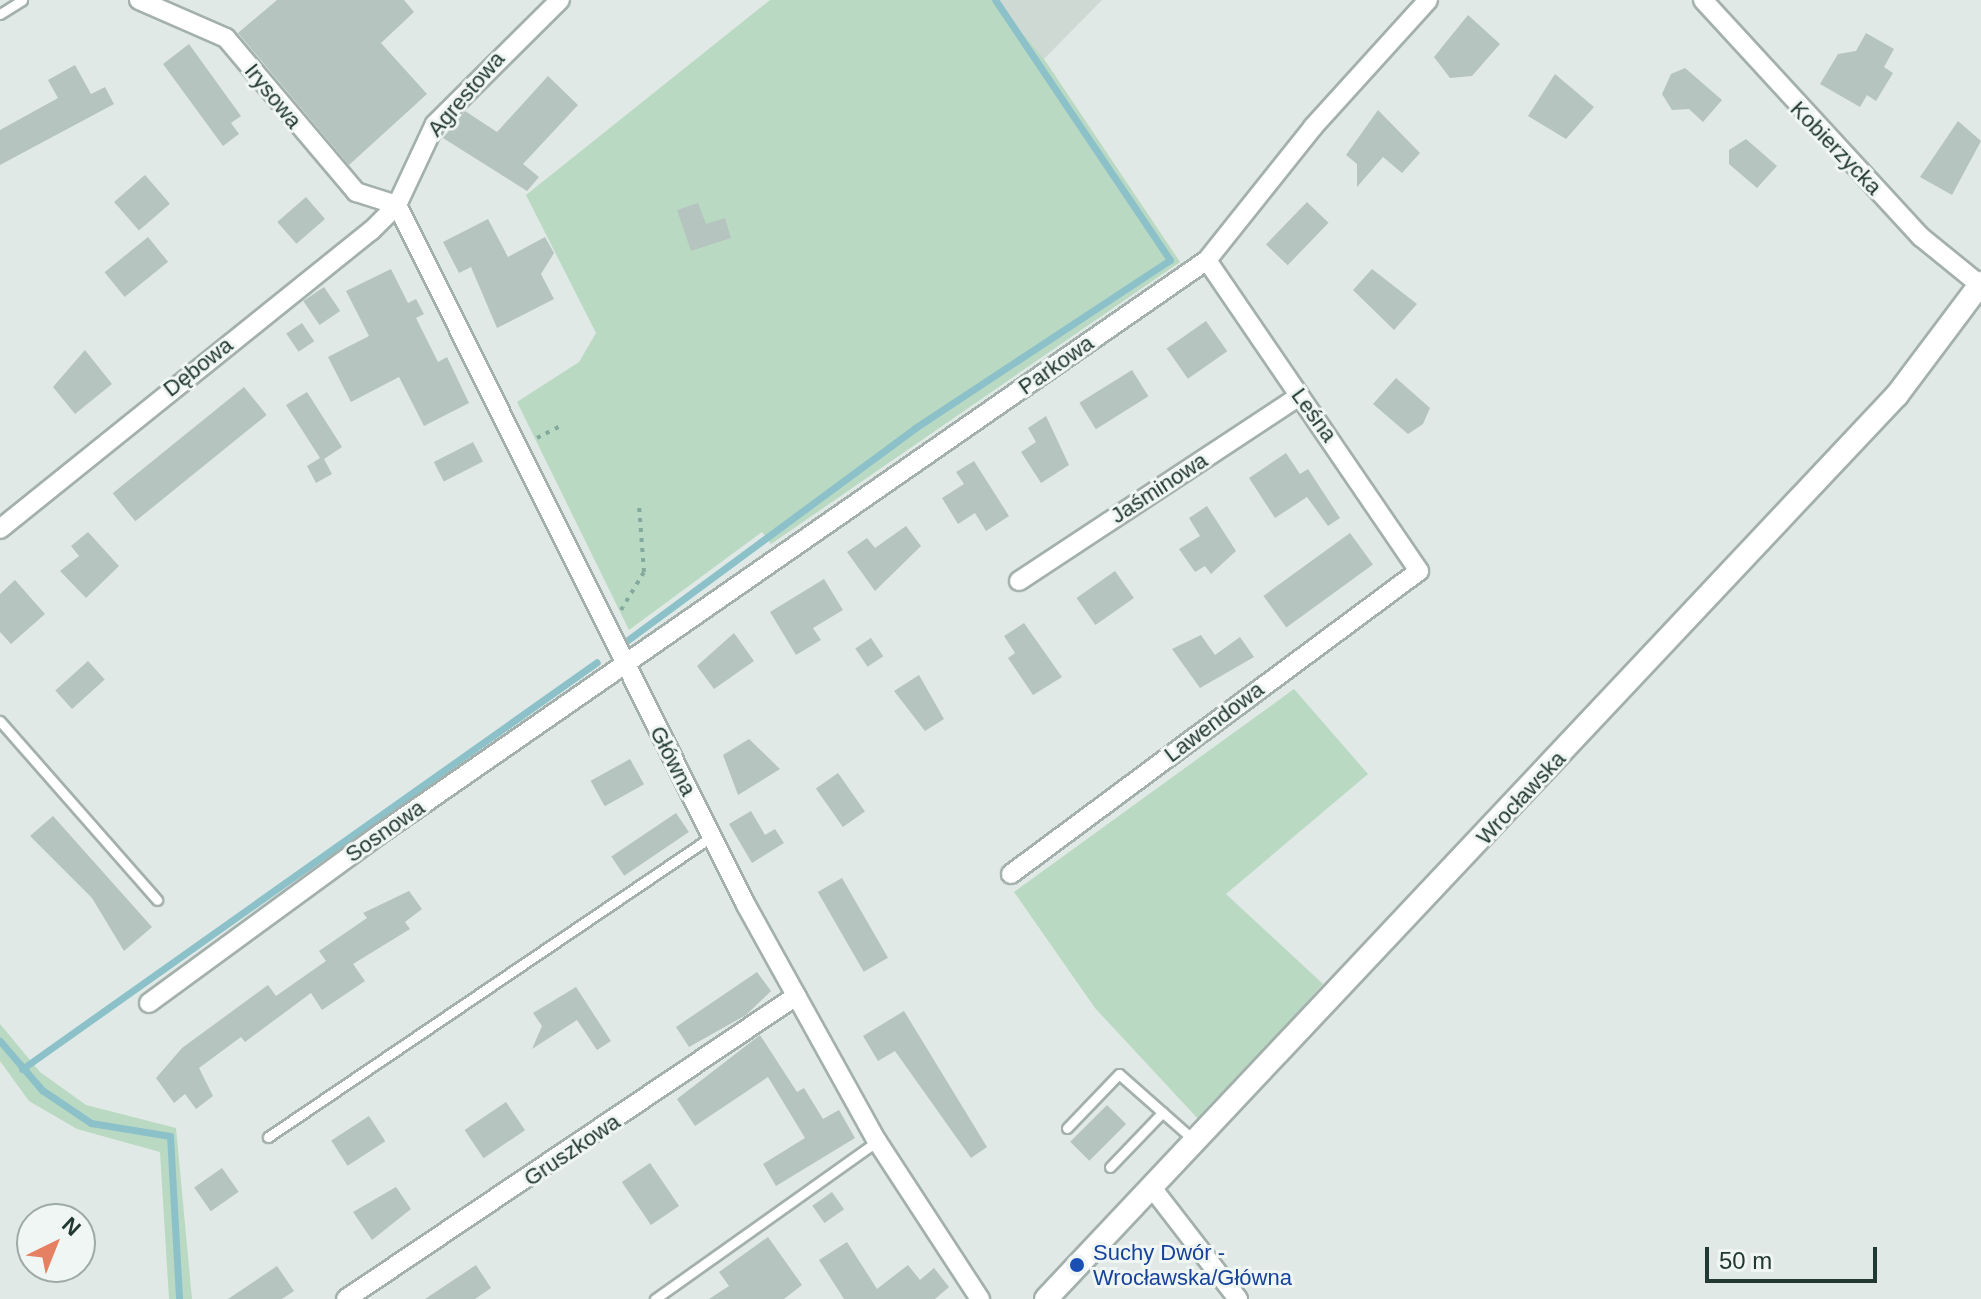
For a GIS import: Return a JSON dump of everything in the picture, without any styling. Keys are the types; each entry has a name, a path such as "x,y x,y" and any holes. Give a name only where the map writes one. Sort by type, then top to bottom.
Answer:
{"street":[{"name":"Irysowa","path":"139,0 193,18 226,38 356,192 397,205"},
{"name":"Agrestowa","path":"397,205 435,124 560,0"},
{"name":"Parkowa","path":"627,669 1207,260 1313,127 1428,0"},
{"name":"Kobierzycka","path":"1703,0 1921,237 1980,284"},
{"name":"Dębowa","path":"0,529 397,205"},
{"name":"Główna","path":"397,205 711,837 877,1141 980,1299"},
{"name":"Leśna","path":"1207,260 1419,571"},
{"name":"Wrocławska","path":"1046,1299 1197,1144 1897,395 1980,284"},
{"name":"Jaśminowa","path":"1019,581 1300,396"},
{"name":"Lawendowa","path":"1011,874 1419,571"},
{"name":"Sosnowa","path":"149,1003 380,834 627,669"},
{"name":"Gruszkowa","path":"346,1299 796,996"},
{"path":"1153,1189 1238,1299"}],"lane":[{"path":"0,14 22,0"},
{"path":"0,721 157,900"},
{"path":"268,1137 711,837"},
{"path":"1067,1128 1119,1074 1197,1144"},
{"path":"1110,1167 1163,1112"},
{"path":"655,1299 877,1141"}],"path":[{"path":"537,438 559,427"},
{"path":"617,613 644,572 639,505"}],"shaded area":[{"path":"995,0 1102,0 1044,59"}],"green space":[{"path":"770,0 995,0 1044,59 1180,262 771,544 762,532 629,630 517,402 579,362 596,333 526,195"},
{"path":"1294,689 1368,774 1226,894 1323,984 1200,1121 1095,1008 1014,892"},
{"path":"0,1024 40,1072 86,1105 176,1128 192,1299 169,1299 160,1152 77,1129 29,1101 0,1061"}],"building":[{"path":"277,0 404,0 414,12 381,43 427,94 349,165 238,33"},
{"path":"1468,15 1500,44 1472,76 1450,78 1434,57"},
{"path":"1866,33 1894,49 1884,67 1893,73 1876,101 1867,95 1860,107 1820,84 1838,54 1856,51"},
{"path":"189,44 241,116 231,123 239,134 223,146 163,64"},
{"path":"75,65 91,94 105,87 114,104 0,165 0,130 58,98 48,80"},
{"path":"1685,68 1722,100 1703,122 1689,109 1672,110 1662,94 1671,74"},
{"path":"1555,74 1594,107 1566,139 1528,116"},
{"path":"548,76 578,105 523,164 539,177 527,191 443,138 465,111 497,132"},
{"path":"1378,110 1420,153 1402,173 1383,157 1357,187 1357,164 1346,155"},
{"path":"1958,121 1981,141 1952,195 1920,177"},
{"path":"1746,139 1777,166 1757,188 1729,164 1729,150"},
{"path":"145,175 170,204 139,231 114,202"},
{"path":"306,197 325,219 296,244 277,222"},
{"path":"1307,202 1329,223 1288,265 1266,244"},
{"path":"698,203 706,224 725,218 731,238 691,251 677,210"},
{"path":"488,219 508,257 545,237 554,253 541,274 554,299 497,328 471,267 459,273 443,242"},
{"path":"148,237 168,262 125,297 104,272"},
{"path":"391,269 408,303 416,299 424,314 416,318 438,362 447,357 469,403 424,426 399,377 351,402 328,357 369,336 346,291"},
{"path":"1372,269 1417,304 1394,330 1353,290"},
{"path":"324,287 340,311 319,325 303,301"},
{"path":"1206,321 1227,351 1188,379 1167,349"},
{"path":"302,323 314,341 299,352 286,334"},
{"path":"85,350 112,384 75,414 53,387"},
{"path":"1132,370 1148,396 1096,429 1079,403"},
{"path":"1396,378 1430,408 1423,424 1408,434 1373,404"},
{"path":"244,387 267,415 135,521 113,493"},
{"path":"307,392 342,447 324,459 332,474 316,483 307,466 320,458 286,405"},
{"path":"1046,416 1069,465 1041,483 1021,452 1036,442 1028,428"},
{"path":"473,442 483,462 444,482 434,462"},
{"path":"1286,453 1300,474 1308,469 1340,518 1328,526 1307,497 1275,518 1249,478"},
{"path":"974,461 1009,516 986,531 975,513 958,524 942,498 964,484 956,472"},
{"path":"1207,506 1236,551 1211,574 1205,566 1195,572 1179,549 1200,536 1189,518"},
{"path":"906,526 921,546 875,591 847,552 867,538 875,548"},
{"path":"88,532 119,566 86,598 60,571 79,556 71,546"},
{"path":"1350,533 1373,565 1286,627 1263,596"},
{"path":"1115,571 1134,598 1095,625 1076,598"},
{"path":"824,579 843,610 813,628 821,640 796,655 770,612"},
{"path":"15,580 45,614 11,644 0,632 0,594"},
{"path":"1024,623 1062,677 1033,695 1008,658 1015,653 1004,636"},
{"path":"734,633 754,661 714,689 697,666"},
{"path":"1201,635 1215,655 1240,637 1254,657 1200,688 1172,649"},
{"path":"871,638 883,656 868,667 855,649"},
{"path":"88,661 105,680 72,709 55,690"},
{"path":"919,675 944,719 925,731 894,691"},
{"path":"749,739 780,769 738,795 723,755"},
{"path":"630,759 644,784 605,806 591,781"},
{"path":"838,773 865,812 843,827 816,788"},
{"path":"751,811 765,835 775,829 784,843 752,863 729,824"},
{"path":"676,813 689,832 624,876 611,857"},
{"path":"53,816 152,927 124,951 92,898 30,836"},
{"path":"842,878 888,958 864,972 818,892"},
{"path":"409,891 422,909 405,922 410,929 353,964 365,981 322,1010 311,993 245,1042 241,1037 199,1068 213,1096 196,1109 185,1094 174,1103 156,1078 182,1048 268,985 276,996 326,961 319,951 367,918 363,913"},
{"path":"757,972 771,991 746,1015 689,1047 676,1027"},
{"path":"576,987 611,1041 597,1050 577,1020 532,1049 542,1026 533,1013"},
{"path":"904,1011 987,1147 971,1158 895,1051 878,1061 863,1036"},
{"path":"760,1035 797,1092 804,1088 823,1119 839,1110 855,1138 776,1186 763,1164 805,1138 768,1077 695,1126 677,1099"},
{"path":"506,1102 525,1130 484,1158 465,1130"},
{"path":"1107,1105 1126,1124 1089,1161 1070,1142"},
{"path":"369,1116 385,1141 348,1166 331,1141"},
{"path":"650,1163 679,1206 651,1225 622,1182"},
{"path":"222,1168 239,1192 211,1211 194,1188"},
{"path":"396,1187 411,1209 372,1240 353,1212"},
{"path":"832,1192 844,1209 824,1223 812,1206"},
{"path":"768,1237 802,1285 784,1299 709,1299 729,1286 719,1272"},
{"path":"847,1242 877,1289 908,1265 920,1280 934,1268 949,1287 935,1299 844,1299 819,1260"},
{"path":"476,1265 491,1288 475,1299 425,1299"},
{"path":"277,1266 294,1291 282,1299 228,1299"}],"waterway":[{"path":"625,642 915,428 1170,260 995,0"},
{"path":"22,1069 597,662"},
{"path":"0,1041 42,1090 91,1123 170,1136 179,1299"}],"place":[{"name":"Suchy Dwór - Wrocławska/Główna","path":"1077,1265"}]}
